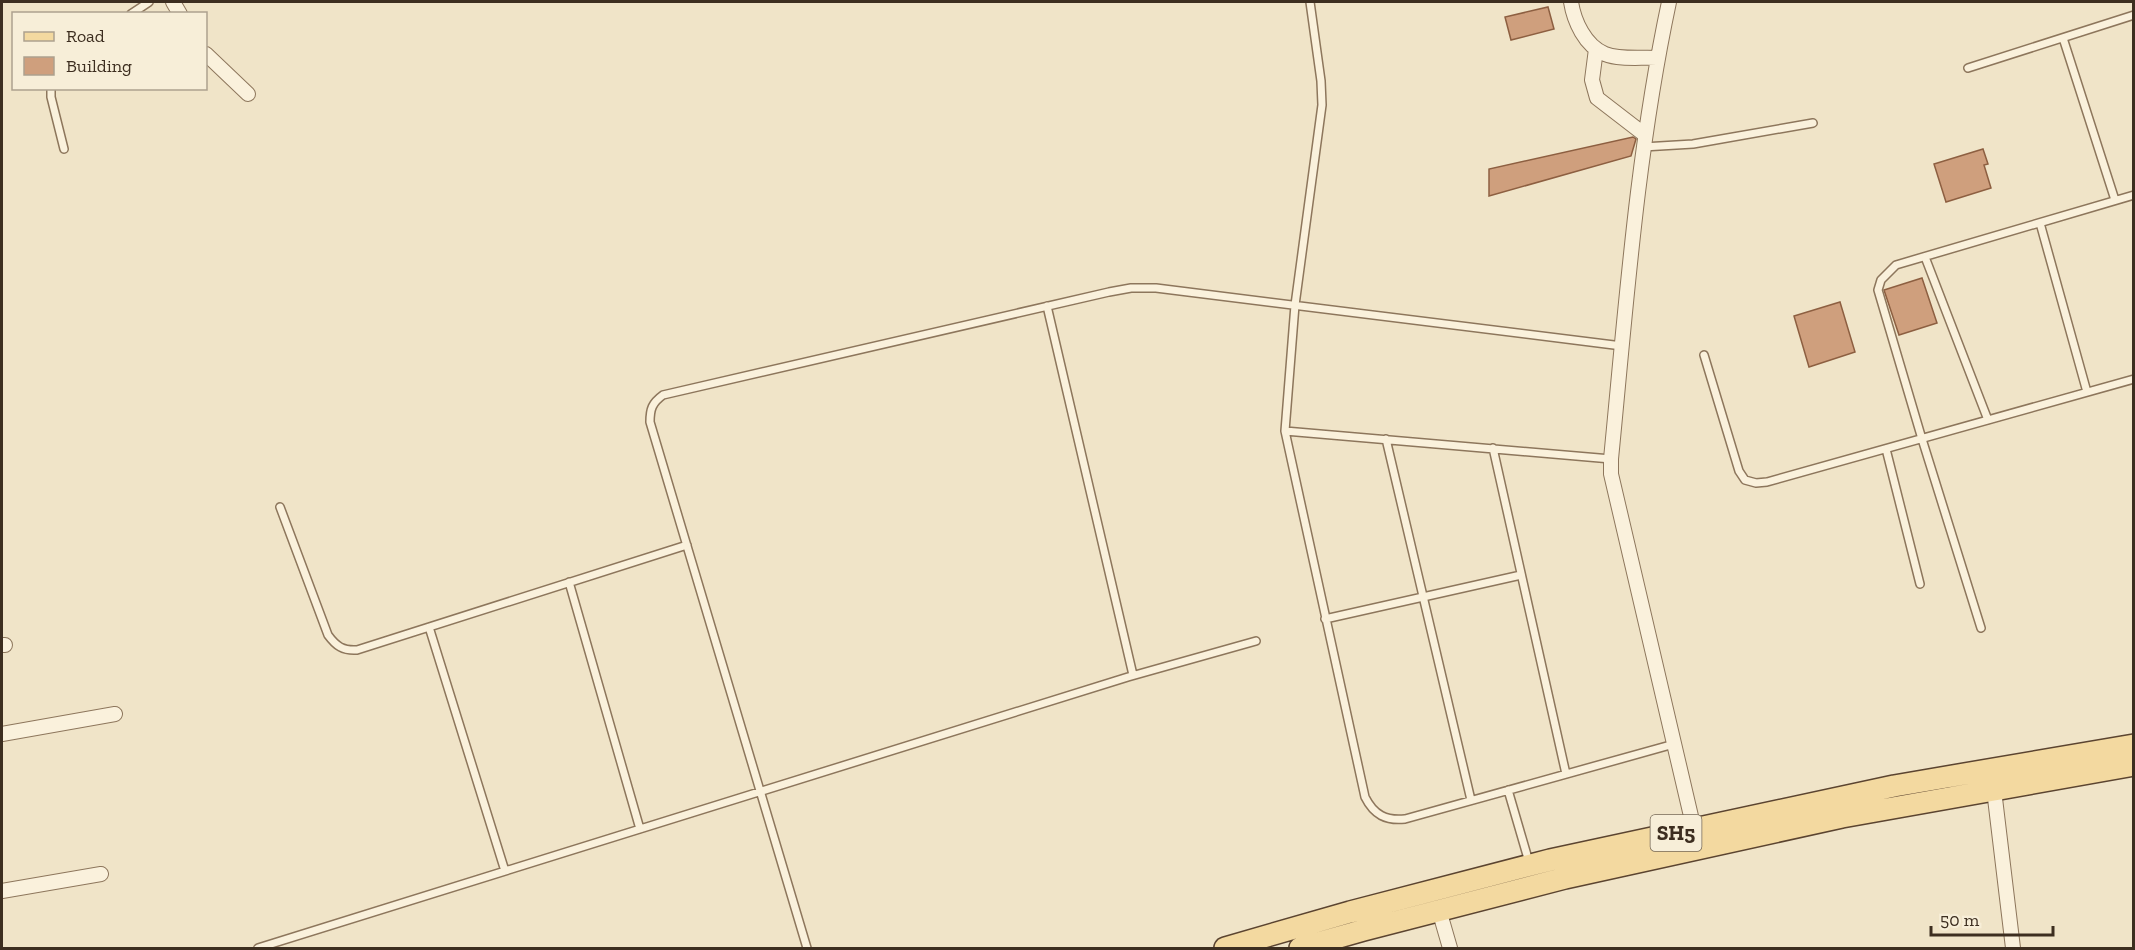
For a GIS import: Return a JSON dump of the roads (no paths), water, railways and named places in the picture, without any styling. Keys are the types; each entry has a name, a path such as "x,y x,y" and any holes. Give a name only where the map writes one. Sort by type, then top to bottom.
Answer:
{"main road":[{"name":"SH5","path":"1225,948 1350,912 1529,865 1894,786 2133,745"},
{"name":"SH5","path":"1300,948 1565,878 1842,817 2133,765"}],"street":[{"path":"1571,2 1575,21 1596,49 1611,56 1657,58"},
{"path":"1669,2 1657,58 1644,141 1611,459 1614,491 1695,829"},
{"path":"1596,49 1592,80 1597,98 1644,141"},
{"path":"207,55 248,94"},
{"path":"2,734 115,714"},
{"path":"1994,790 2013,948"},
{"path":"2,891 101,874"},
{"path":"1439,910 1450,948"}],"lane":[{"path":"134,12 149,2"},
{"path":"1310,2 1322,81 1322,105 1295,305 1285,431 1325,619 1365,797 1369,806 1380,816 1392,820 1405,819 1674,744"},
{"path":"1968,68 2133,15"},
{"path":"2064,38 2115,200"},
{"path":"51,90 64,149"},
{"path":"1644,141 1693,144 1813,123"},
{"path":"1981,628 1878,290 1881,280 1896,265 2133,195"},
{"path":"2040,223 2087,392"},
{"path":"1924,257 1988,420"},
{"path":"807,948 650,422 650,411 654,401 663,395 1131,288 1156,288 1622,346"},
{"path":"1047,306 1133,675"},
{"path":"1704,355 1739,471 1745,480 1756,483 1767,483 2133,380"},
{"path":"1285,431 1611,459"},
{"path":"1386,439 1471,800"},
{"path":"1493,448 1566,774"},
{"path":"1886,449 1920,584"},
{"path":"280,507 328,635 336,645 346,651 357,650 687,545"},
{"path":"1325,619 1521,575"},
{"path":"570,582 640,829"},
{"path":"429,627 505,871"},
{"path":"258,948 1133,675 1256,641"},
{"path":"1508,790 1529,865"}]}
